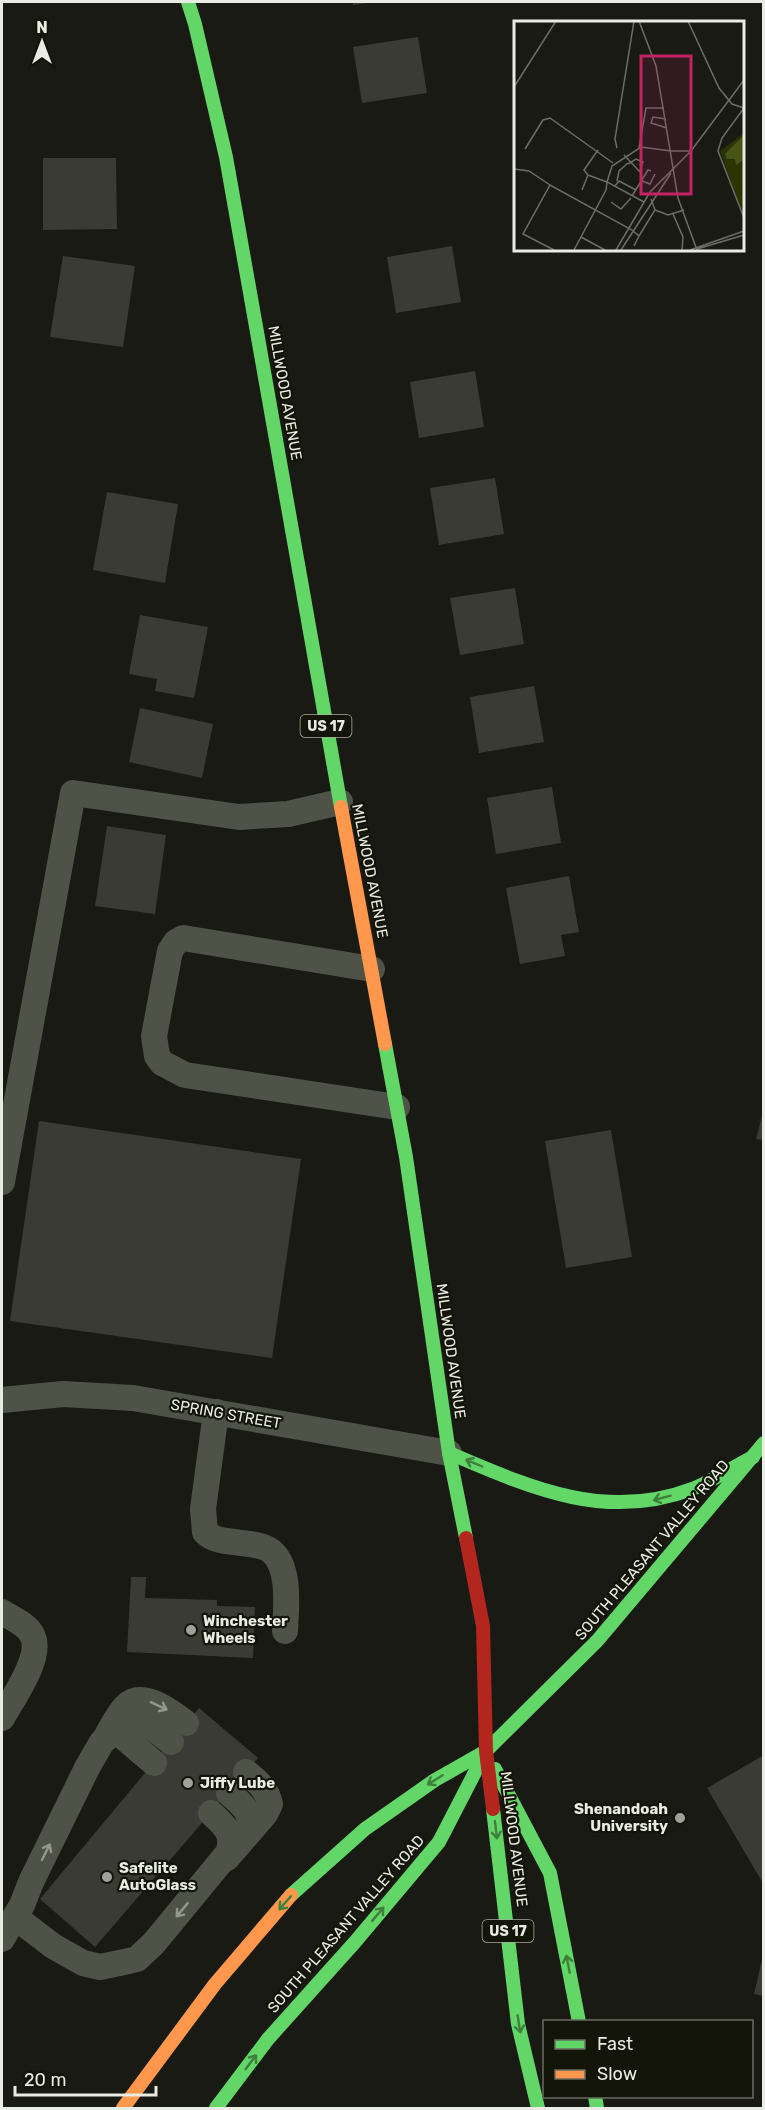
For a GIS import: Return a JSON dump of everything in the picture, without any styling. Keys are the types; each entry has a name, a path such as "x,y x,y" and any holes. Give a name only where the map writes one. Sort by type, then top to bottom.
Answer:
{"main road":[{"name":"MILLWOOD AVENUE","path":"188,2 226,157 340,802 406,1157 448,1453 483,1626 486,1751 518,2024 538,2109"},
{"name":"SOUTH PLEASANT VALLEY ROAD","path":"123,2109 215,1984 294,1892 372,1825 435,1780 486,1751 597,1641 764,1443"},
{"path":"448,1453 547,1492 577,1500 627,1503 657,1500 692,1489 753,1457"},
{"name":"MILLWOOD AVENUE","path":"486,1751 550,1873 579,2020"},
{"name":"SOUTH PLEASANT VALLEY ROAD","path":"216,2109 268,2039 355,1942 439,1842 486,1751"}],"lane":[{"path":"2,1182 73,793 239,818 288,814 340,802"},
{"path":"372,969 183,938 176,942 170,951 154,1036 155,1047 162,1063 185,1075 397,1107"},
{"name":"SPRING STREET","path":"2,1400 63,1394 112,1396 448,1453"},
{"path":"216,1412 203,1509 205,1532 211,1538 271,1551 284,1575 285,1631"},
{"path":"2,1612 30,1631 35,1645 29,1668 2,1718"},
{"path":"2,1939 19,1911 31,1881 88,1766 125,1707 132,1702 141,1701 160,1706 178,1733"},
{"path":"110,1731 110,1735 120,1734 154,1763"},
{"path":"19,1911 53,1946 73,1959 93,1966 110,1966 137,1959 149,1948 268,1809 270,1803 265,1790 246,1772"},
{"path":"229,1793 246,1808 251,1820 249,1832"},
{"path":"211,1813 225,1826 231,1838 228,1853 220,1866"}],"building":[{"path":"353,2 368,2 368,3 353,5"},
{"path":"418,37 427,93 362,103 353,47"},
{"path":"43,158 116,158 117,229 43,230"},
{"path":"452,246 461,302 396,313 387,257"},
{"path":"63,256 135,266 123,347 50,337"},
{"path":"475,371 484,427 419,438 410,382"},
{"path":"495,478 504,534 439,545 430,488"},
{"path":"107,492 178,504 165,583 93,570"},
{"path":"515,588 524,644 460,655 450,598"},
{"path":"140,615 208,627 194,698 155,691 157,679 129,674"},
{"path":"534,686 544,742 479,753 470,697"},
{"path":"140,708 213,724 202,778 129,762"},
{"path":"552,787 561,843 496,854 487,798"},
{"path":"107,826 166,835 155,914 95,906"},
{"path":"569,876 579,932 561,935 565,956 520,964 506,888"},
{"path":"764,1112 764,1140 756,1139"},
{"path":"39,1121 301,1159 272,1358 10,1321"},
{"path":"611,1130 632,1257 566,1268 545,1141"},
{"name":"Winchester Wheels","path":"131,1577 146,1577 145,1598 217,1600 217,1606 255,1607 253,1658 127,1652"},
{"path":"199,1708 258,1758 95,1947 40,1899"},
{"path":"764,1755 764,1885 707,1788"},
{"path":"764,1956 764,1996 754,1994"}],"traffic: fast":[{"path":"188,2 226,157 341,807"},
{"path":"385,1044 406,1157 449,1453 466,1538"},
{"path":"291,1895 365,1829 435,1780 486,1751 597,1641 764,1443"},
{"path":"449,1453 538,1488 598,1501 629,1502 660,1498 692,1489 753,1457"},
{"path":"216,2108 268,2039 355,1942 439,1842 486,1751"},
{"path":"495,1769 550,1873 579,2020"},
{"path":"493,1809 518,2024 538,2108"},
{"path":"595,2098 597,2108"}],"traffic: slow":[{"path":"341,807 385,1044"},
{"path":"123,2108 215,1984 291,1895"}],"traffic: jam":[{"path":"466,1538 483,1626 486,1751 493,1809"}],"place":[{"name":"Winchester Wheels","path":"191,1630"},
{"name":"Jiffy Lube","path":"188,1783"},
{"name":"Shenandoah University","path":"680,1818"},
{"name":"Safelite AutoGlass","path":"107,1877"}]}
